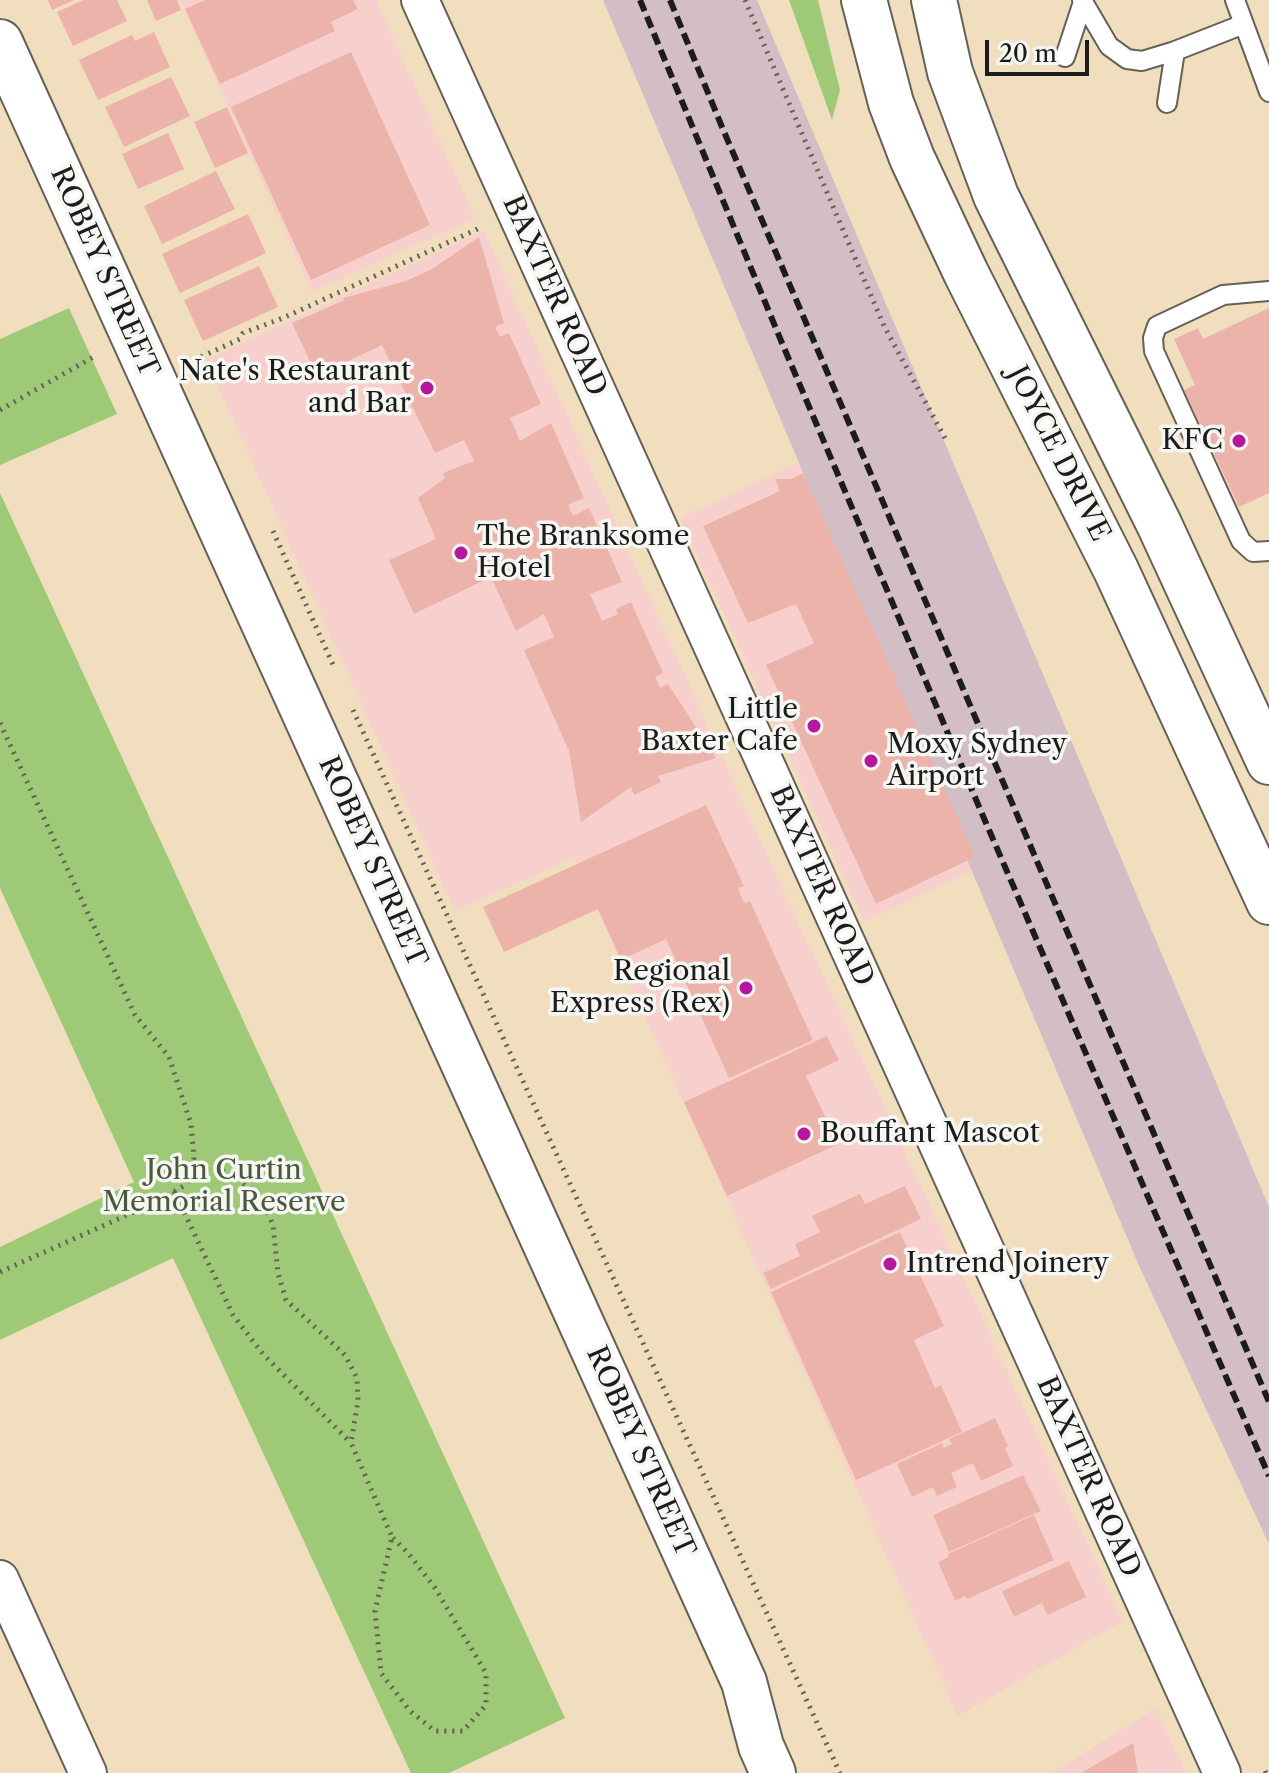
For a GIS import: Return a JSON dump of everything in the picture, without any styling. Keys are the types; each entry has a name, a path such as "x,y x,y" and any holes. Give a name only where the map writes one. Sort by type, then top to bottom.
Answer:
{"street":[{"name":"BAXTER ROAD","path":"420,0 1222,1773"},
{"name":"JOYCE DRIVE","path":"864,0 891,103 912,158 966,273 1110,556 1269,902"},
{"name":"JOYCE DRIVE","path":"934,0 950,72 996,196 1159,524 1269,762"},
{"name":"ROBEY STREET","path":"0,42 744,1682 805,1773"},
{"path":"0,1579 88,1773"},
{"name":"ROBEY STREET","path":"744,1682 761,1746 773,1773"}],"lane":[{"path":"1235,0 1269,92"},
{"path":"1082,1 1109,46 1127,59 1142,61 1244,24"},
{"path":"1065,57 1082,1"},
{"path":"1167,103 1175,51"},
{"path":"1269,291 1223,295 1157,326 1153,338 1154,351 1241,541 1253,552 1269,551"}],"path":[{"path":"745,0 884,326 946,440"},
{"path":"194,360 240,339 243,333 283,318 482,227"},
{"path":"1,408 95,356"},
{"path":"273,531 334,667"},
{"path":"353,710 840,1773"},
{"path":"0,723 135,1015 169,1057 191,1124 194,1158 187,1184 156,1202 0,1272"},
{"path":"191,1167 223,1171 260,1194 273,1225 278,1273 286,1300 345,1355 357,1378 358,1401 351,1443"},
{"path":"174,1191 233,1315 263,1354 351,1443 392,1537 435,1588 486,1673 486,1705 463,1731 435,1731 410,1711 381,1673 375,1611 392,1537"}],"shaded area":[{"path":"180,0 376,0 475,218 312,292"},
{"path":"603,0 757,0 1269,1207 1269,1544 1140,1268"},
{"path":"484,231 735,786 1123,1621 958,1716 574,858 455,911 206,360"},
{"name":"Moxy Sydney Airport","path":"805,460 989,864 864,921 680,518"},
{"path":"1156,1708 1186,1773 1052,1773"}],"green space":[{"path":"789,0 818,0 840,90 832,120"},
{"path":"69,308 117,414 0,465 0,339"},
{"name":"John Curtin Memorial Reserve","path":"0,493 565,1718 449,1773 411,1773 173,1258 0,1340 0,1247 134,1182 0,888"}],"building":[{"path":"48,0 74,0 52,10"},
{"path":"84,0 117,0 127,21 73,46 57,12"},
{"path":"147,0 177,0 181,10 156,21"},
{"path":"205,0 353,0 358,9 331,22 335,31 220,84 185,9"},
{"path":"154,32 170,67 98,100 79,60 132,35 135,41"},
{"path":"351,52 430,225 311,280 231,107"},
{"path":"171,77 190,116 124,147 105,107"},
{"path":"227,107 248,153 215,168 194,122"},
{"path":"168,133 184,169 138,189 122,154"},
{"path":"216,171 235,209 162,244 144,206"},
{"path":"248,214 266,253 180,293 162,254"},
{"path":"479,237 504,323 495,327 500,337 509,333 541,404 510,418 520,441 551,423 584,498 568,505 573,516 589,508 622,582 590,594 602,621 618,614 616,609 631,602 663,673 655,677 660,688 668,684 716,758 658,776 661,782 634,795 631,787 581,822 569,751 524,650 554,637 544,614 516,631 491,577 414,614 389,560 436,539 418,498 445,478 443,473 474,461 464,440 435,453 382,345 317,376 292,323 345,300 343,298 406,281 432,269"},
{"path":"259,266 278,307 203,341 184,300"},
{"name":"KFC","path":"1269,308 1269,493 1239,507 1184,390 1195,385 1174,339 1198,328 1203,339"},
{"name":"Moxy Sydney Airport","path":"803,473 975,857 876,904 766,665 814,643 796,604 748,623 703,526 780,491 775,479 791,479"},
{"path":"706,805 744,886 738,888 744,903 750,901 813,1040 729,1078 666,939 621,960 598,909 504,952 483,907"},
{"path":"827,1036 839,1060 806,1076 838,1144 727,1196 684,1102"},
{"path":"905,1186 921,1219 771,1289 763,1273 800,1256 795,1244 820,1232 812,1216 860,1194 865,1204"},
{"path":"900,1232 944,1326 914,1340 935,1388 941,1385 962,1432 856,1480 771,1292"},
{"path":"995,1418 1013,1466 981,1481 973,1463 951,1473 957,1487 937,1496 933,1487 912,1497 897,1464 942,1443 944,1448 952,1444 949,1439"},
{"path":"1023,1475 1041,1511 949,1552 933,1515"},
{"path":"1034,1515 1054,1560 967,1599 965,1596 955,1601 938,1562 949,1557 948,1554"},
{"path":"1069,1561 1086,1597 1047,1615 1042,1603 1014,1617 1002,1591"},
{"path":"1133,1743 1138,1773 1081,1773"}],"railway":[{"path":"640,0 986,823 1269,1476"},
{"path":"670,0 1269,1402"}],"place":[{"name":"Nate's Restaurant and Bar","path":"427,388"},
{"name":"KFC","path":"1239,441"},
{"name":"The Branksome Hotel","path":"461,553"},
{"name":"Little Baxter Cafe","path":"814,726"},
{"name":"Moxy Sydney Airport","path":"871,761"},
{"name":"Regional Express (Rex)","path":"746,988"},
{"name":"Bouffant Mascot","path":"804,1134"},
{"name":"Intrend Joinery","path":"890,1264"}]}
